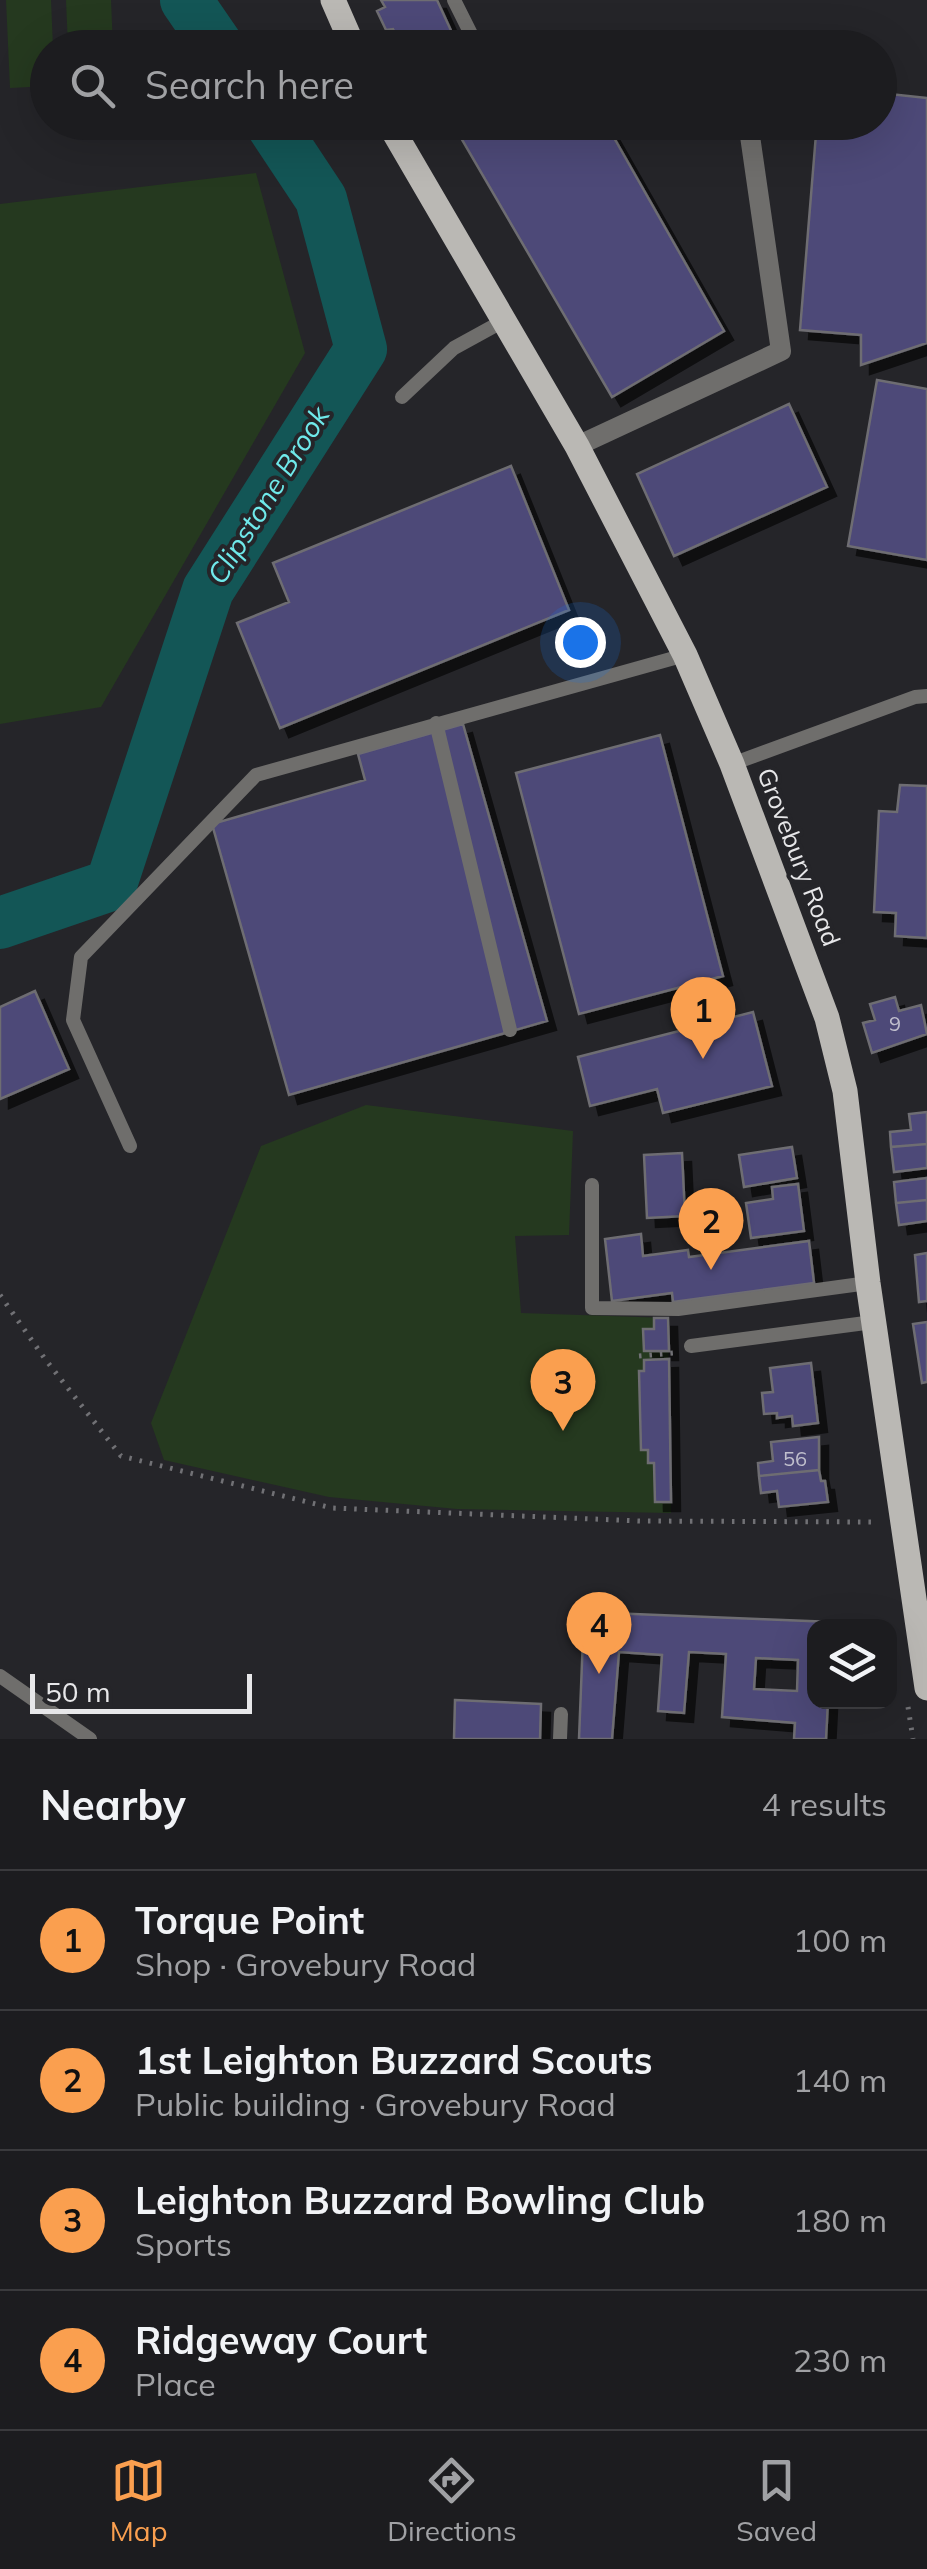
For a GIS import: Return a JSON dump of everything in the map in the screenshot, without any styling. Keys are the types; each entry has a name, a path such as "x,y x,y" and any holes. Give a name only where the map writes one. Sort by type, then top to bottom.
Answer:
{"main road":[{"path":"334,0 346,30"},
{"name":"Grovebury Road","path":"401,140 577,446 685,655 732,764 827,1018 845,1092 873,1322 927,1688"}],"street":[{"path":"577,446 782,351 751,140"}],"lane":[{"path":"454,0 469,30"},
{"path":"402,397 454,348 505,320"},
{"path":"130,1146 73,1020 80,956 256,775 685,655"},
{"path":"732,764 915,696 927,696"},
{"path":"436,724 510,1030"},
{"path":"592,1185 592,1308 678,1309 868,1282"},
{"path":"691,1346 873,1322"},
{"path":"0,1676 90,1739"},
{"path":"560,1714 560,1739"}],"path":[{"path":"0,1295 120,1456 332,1508 640,1521 904,1522"},
{"path":"639,1356 668,1355"}],"green space":[{"path":"6,0 51,0 52,30 30,30 30,87 10,88"},
{"path":"66,0 111,0 112,30 67,30"},
{"path":"256,173 305,353 101,707 0,724 0,204"},
{"path":"366,1105 573,1131 569,1235 515,1236 521,1313 668,1318 671,1513 457,1509 329,1497 164,1460 151,1423 261,1146"}],"building":[{"path":"381,0 437,0 451,30 386,30 377,11 385,7"},
{"path":"897,95 927,98 927,343 861,365 861,335 800,330 816,140 897,140"},
{"path":"462,140 615,140 724,331 612,397"},
{"path":"877,380 927,389 927,560 848,546"},
{"path":"789,404 827,487 674,556 637,474"},
{"path":"511,466 569,610 280,728 237,623 289,602 273,563"},
{"path":"463,724 547,1021 289,1095 212,824 365,780 358,754"},
{"path":"660,735 723,976 579,1014 516,773"},
{"path":"900,785 927,786 927,938 895,936 896,913 874,912 879,811 897,812"},
{"path":"35,991 69,1069 0,1099 0,1007"},
{"path":"895,997 899,1011 921,1005 927,1034 872,1053 863,1023 875,1020 870,1004"},
{"path":"753,1012 772,1086 663,1113 657,1089 590,1106 578,1057"},
{"path":"927,1112 927,1144 891,1147 890,1132 911,1130 909,1114"},
{"path":"927,1144 927,1168 894,1172 891,1147"},
{"path":"792,1147 797,1178 744,1187 739,1155"},
{"path":"682,1153 685,1216 647,1218 644,1155"},
{"path":"927,1178 927,1200 896,1203 894,1182"},
{"path":"798,1184 804,1231 751,1238 746,1203 773,1199 772,1187"},
{"path":"927,1200 927,1221 899,1225 896,1203"},
{"path":"641,1234 643,1256 688,1250 689,1257 809,1241 814,1283 673,1302 672,1293 612,1301 605,1239"},
{"path":"927,1253 927,1301 919,1302 915,1255"},
{"path":"654,1318 668,1318 669,1351 644,1351 643,1329 654,1329"},
{"path":"927,1322 927,1382 922,1383 913,1324"},
{"path":"669,1359 671,1502 655,1502 654,1463 648,1463 648,1450 641,1450 639,1371 644,1371 644,1360"},
{"path":"811,1363 818,1423 793,1426 792,1416 777,1418 777,1413 764,1414 762,1393 773,1392 770,1368"},
{"path":"819,1437 819,1470 759,1476 758,1463 773,1461 771,1442"},
{"path":"819,1470 828,1502 779,1507 777,1491 761,1493 759,1476"},
{"path":"584,1612 807,1621 807,1709 828,1709 826,1739 794,1739 795,1723 722,1717 726,1654 689,1652 684,1713 658,1711 662,1655 619,1652 612,1739 579,1739","holes":["756,1658 798,1660 797,1691 754,1689"]},
{"path":"455,1700 541,1704 540,1739 454,1739"}],"waterway":[{"name":"Clipstone Brook","path":"186,0 207,30"},
{"name":"Clipstone Brook","path":"0,923 111,885 208,590 361,349 321,199 282,140"}],"place":[{"name":"Torque Point","path":"703,1059"},
{"name":"1st Leighton Buzzard Scouts","path":"711,1270"},
{"name":"Leighton Buzzard Bowling Club","path":"563,1431"},
{"name":"Ridgeway Court","path":"599,1674"}]}
